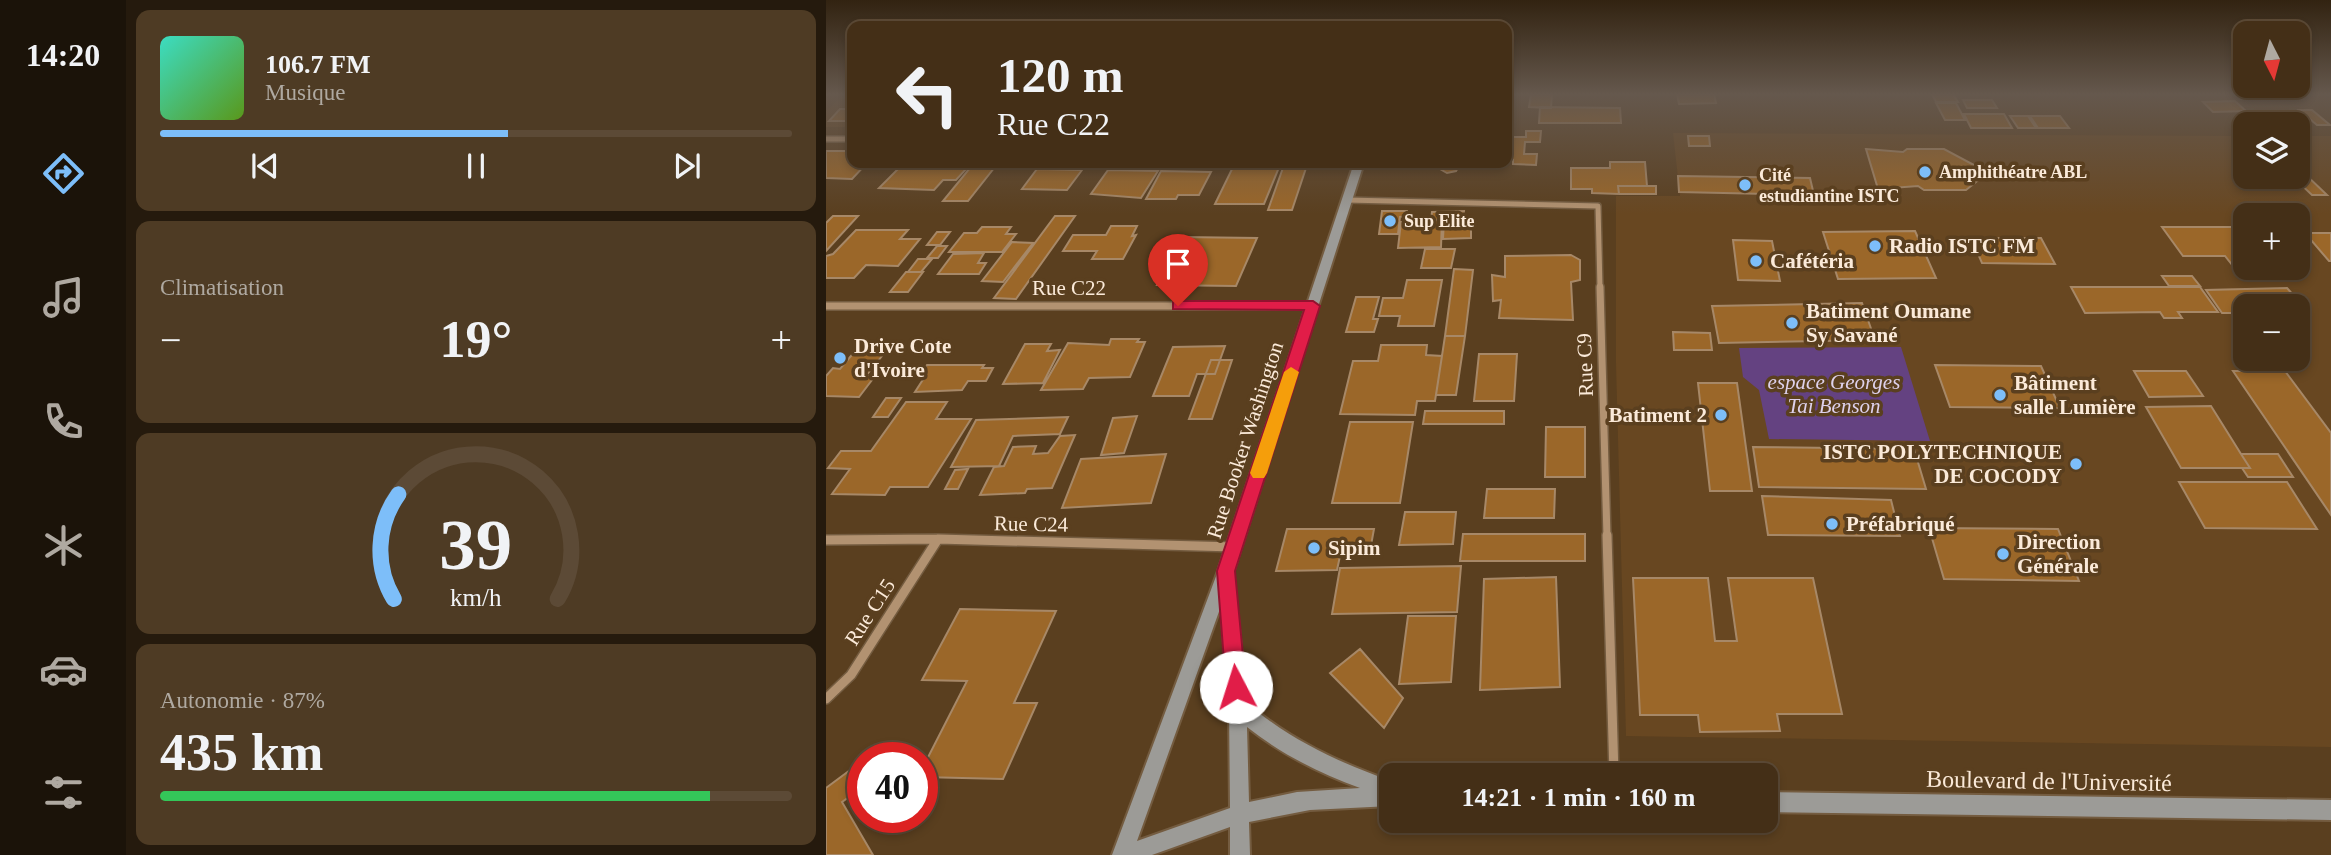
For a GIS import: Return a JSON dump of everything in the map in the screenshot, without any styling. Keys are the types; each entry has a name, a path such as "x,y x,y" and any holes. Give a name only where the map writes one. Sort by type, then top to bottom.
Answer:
{"street":[{"path":"826,139 847,139"},
{"name":"Rue Booker Washington","path":"1124,855 1235,547 1357,168"},
{"name":"Rue C9","path":"1347,200 1598,206 1614,763"},
{"name":"Rue C22","path":"826,306 1313,306"},
{"name":"Rue C24","path":"826,540 938,539 1235,547"},
{"name":"Rue C15","path":"826,699 851,675 938,539"},
{"name":"Rue Booker Washington","path":"1226,571 1238,708 1240,855"},
{"path":"1238,708 1277,741 1307,758 1379,785"},
{"path":"1124,855 1238,814 1314,799 1379,797"},
{"name":"Boulevard de l'Université","path":"1778,802 2331,810"}],"shaded area":[{"path":"1673,134 2233,136 2233,189 2310,189 2310,136 2331,136 2331,747 1626,736 1616,363 1616,196 1680,196"}],"green space":[{"name":"espace Georges Tai Benson","path":"1901,347 1930,441 1769,439 1759,390 1743,377 1739,348"}],"building":[{"path":"1541,134 1540,142 1525,142 1524,154 1537,154 1536,165 1513,164 1512,137"},
{"path":"1688,136 1709,136 1710,146 1689,146"},
{"name":"Amphithéatre ABL","path":"1866,149 1903,152 1907,149 1944,149 1974,165 1981,178 1966,190 1924,190 1918,186 1878,189"},
{"path":"826,151 847,151 847,168 862,168 852,179 826,178"},
{"path":"1610,162 1645,162 1647,186 1618,186 1619,194 1592,193 1592,189 1571,189 1571,168 1610,168"},
{"path":"899,168 967,168 956,180 943,180 934,190 879,188"},
{"path":"970,168 994,168 968,201 943,201"},
{"path":"1233,168 1279,168 1264,204 1215,204"},
{"path":"1283,168 1306,168 1292,210 1268,210"},
{"path":"1441,168 1458,168 1447,173"},
{"path":"1037,169 1082,170 1067,190 1022,189"},
{"path":"1108,170 1158,171 1141,198 1091,194"},
{"path":"1161,171 1211,172 1199,195 1178,195 1176,199 1146,199"},
{"name":"Cité estudiantine ISTC","path":"1678,176 1810,178 1814,195 1679,192"},
{"path":"2310,179 2327,195 2312,195 2306,189 2310,189"},
{"path":"1618,186 1656,186 1656,194 1619,194"},
{"path":"1382,211 1407,211 1407,216 1400,217 1398,234 1379,234"},
{"path":"1464,211 1463,219 1431,220 1432,212"},
{"path":"833,216 858,216 826,251 826,223"},
{"path":"1055,216 1075,216 1016,299 994,298"},
{"path":"1471,219 1471,238 1443,239 1444,220"},
{"path":"1442,220 1441,247 1398,248 1401,222"},
{"path":"1111,226 1137,226 1132,236 1136,235 1123,259 1092,259 1097,251 1063,251 1073,235 1106,235"},
{"path":"982,227 1011,227 1006,234 1016,234 1002,252 949,252 964,233 977,233"},
{"path":"2162,227 2233,227 2233,266 2225,256 2183,256"},
{"path":"856,230 908,230 900,239 920,239 898,266 866,265 854,278 826,278 826,256 833,254"},
{"name":"Radio ISTC FM","path":"1915,231 1936,278 1838,279 1823,232"},
{"path":"937,232 950,232 940,245 927,245"},
{"path":"2310,233 2331,233 2329,261 2310,239"},
{"path":"1181,237 1257,238 1236,286 1157,285"},
{"path":"1971,238 2041,238 2055,264 1982,263"},
{"name":"Cafétéria","path":"1733,240 1772,241 1780,281 1738,280"},
{"path":"1012,242 1033,243 1003,282 982,281"},
{"path":"937,246 947,246 938,258 927,258"},
{"path":"1425,249 1455,249 1451,268 1421,268"},
{"path":"984,253 978,263 986,263 979,274 938,274 953,254"},
{"path":"1571,255 1580,260 1580,280 1571,282 1573,320 1499,318 1501,300 1493,301 1492,275 1505,277 1505,256"},
{"path":"918,259 932,259 921,272 908,272"},
{"path":"1454,269 1473,270 1465,336 1445,336"},
{"path":"906,272 923,272 908,292 890,292"},
{"path":"2162,276 2192,276 2200,286 2169,286"},
{"path":"1407,280 1442,280 1434,326 1398,326 1400,316 1379,316 1383,298 1403,298"},
{"path":"2071,287 2200,287 2218,312 2178,312 2182,318 2164,318 2160,312 2085,313"},
{"path":"2287,288 2292,294 2233,294 2233,313 2222,313 2206,290"},
{"path":"1356,297 1379,297 1373,319 1378,319 1374,332 1346,332"},
{"name":"Batiment Oumane Sy Savané","path":"1862,303 1875,340 1719,343 1712,306"},
{"path":"1673,332 1710,333 1712,350 1674,350"},
{"path":"1445,336 1465,336 1456,395 1436,395"},
{"path":"1111,339 1139,339 1137,342 1145,342 1130,377 1089,378 1083,389 1041,390 1068,343 1109,345"},
{"path":"1025,344 1051,344 1047,351 1060,350 1043,383 1003,384"},
{"path":"1381,345 1427,345 1426,355 1442,356 1435,401 1417,401 1415,415 1340,414 1353,361 1378,361"},
{"path":"1225,346 1215,374 1197,374 1189,396 1153,396 1173,347"},
{"path":"856,350 886,351 866,376 875,376 859,397 826,396 826,376 833,368 840,369"},
{"path":"1479,354 1517,354 1514,401 1474,401"},
{"path":"1211,360 1232,360 1212,419 1189,419"},
{"path":"927,365 984,365 982,368 993,368 986,381 968,381 962,390 915,392 924,378 918,378"},
{"name":"Bâtiment salle Lumière","path":"1935,365 2041,366 2060,408 1950,407"},
{"path":"2134,371 2186,371 2203,396 2149,397"},
{"path":"2233,371 2285,371 2331,433 2331,515"},
{"name":"Batiment 2","path":"1698,383 1737,383 1752,491 1710,491"},
{"path":"886,398 901,398 888,417 873,417"},
{"path":"906,402 947,402 936,419 971,419 928,487 890,487 885,495 832,494 850,469 828,468 841,451 871,451"},
{"path":"2211,406 2250,468 2181,468 2146,407"},
{"path":"1425,411 1504,411 1504,424 1423,424"},
{"path":"1137,416 1124,453 1101,455 1113,418"},
{"path":"1068,417 1060,434 1013,436 999,466 951,467 976,420"},
{"path":"1350,422 1413,422 1400,503 1332,503"},
{"path":"1546,427 1585,427 1585,477 1545,477"},
{"path":"1075,435 1052,488 1027,489 1025,493 980,495 994,467 1004,466 1013,447 1036,446 1033,454 1048,453 1060,436"},
{"path":"1753,447 1914,449 1926,489 1759,487"},
{"path":"1166,454 1151,503 1062,508 1081,459"},
{"path":"2241,454 2278,454 2293,477 2248,477 2242,468 2250,468"},
{"path":"968,469 958,489 945,489 955,470"},
{"path":"2179,482 2287,482 2317,529 2205,528"},
{"path":"1487,489 1555,489 1554,518 1484,518"},
{"name":"Préfabriqué","path":"1762,496 1891,500 1900,536 1768,535"},
{"path":"1405,512 1456,512 1453,544 1399,545"},
{"name":"Direction Générale","path":"1929,528 2058,529 2079,581 1944,579"},
{"path":"1287,529 1374,529 1369,556 1340,556 1337,570 1276,571"},
{"path":"1463,534 1585,534 1585,561 1460,561"},
{"path":"1461,566 1457,612 1332,614 1340,568"},
{"path":"1556,577 1560,687 1480,690 1484,579"},
{"path":"1633,578 1708,578 1715,641 1737,641 1728,578 1813,578 1842,714 1777,714 1780,731 1700,732 1698,715 1640,715"},
{"path":"960,609 1056,611 1014,703 1037,703 1003,779 938,777 938,742 936,742 967,681 922,680"},
{"path":"1408,616 1456,616 1451,682 1399,684"},
{"path":"1360,649 1403,698 1384,728 1330,673"},
{"path":"847,772 847,798 842,802 847,811 847,833 860,833 873,855 826,855 826,788"}],"slow traffic":[{"path":"1258,473 1291,372"}],"place":[{"name":"Amphithéatre ABL","path":"1925,172"},
{"name":"Cité estudiantine ISTC","path":"1745,185"},
{"name":"Sup Elite","path":"1390,221"},
{"name":"Radio ISTC FM","path":"1875,246"},
{"name":"Cafétéria","path":"1756,261"},
{"name":"Batiment Oumane Sy Savané","path":"1792,323"},
{"name":"Drive Cote d'Ivoire","path":"840,358"},
{"name":"Bâtiment salle Lumière","path":"2000,395"},
{"name":"Batiment 2","path":"1721,415"},
{"name":"ISTC POLYTECHNIQUE DE COCODY","path":"2076,464"},
{"name":"Préfabriqué","path":"1832,524"},
{"name":"Sipim","path":"1314,548"},
{"name":"Direction Générale","path":"2003,554"}],"route":[{"path":"1178,306 1313,306 1226,571 1236,687"}]}
